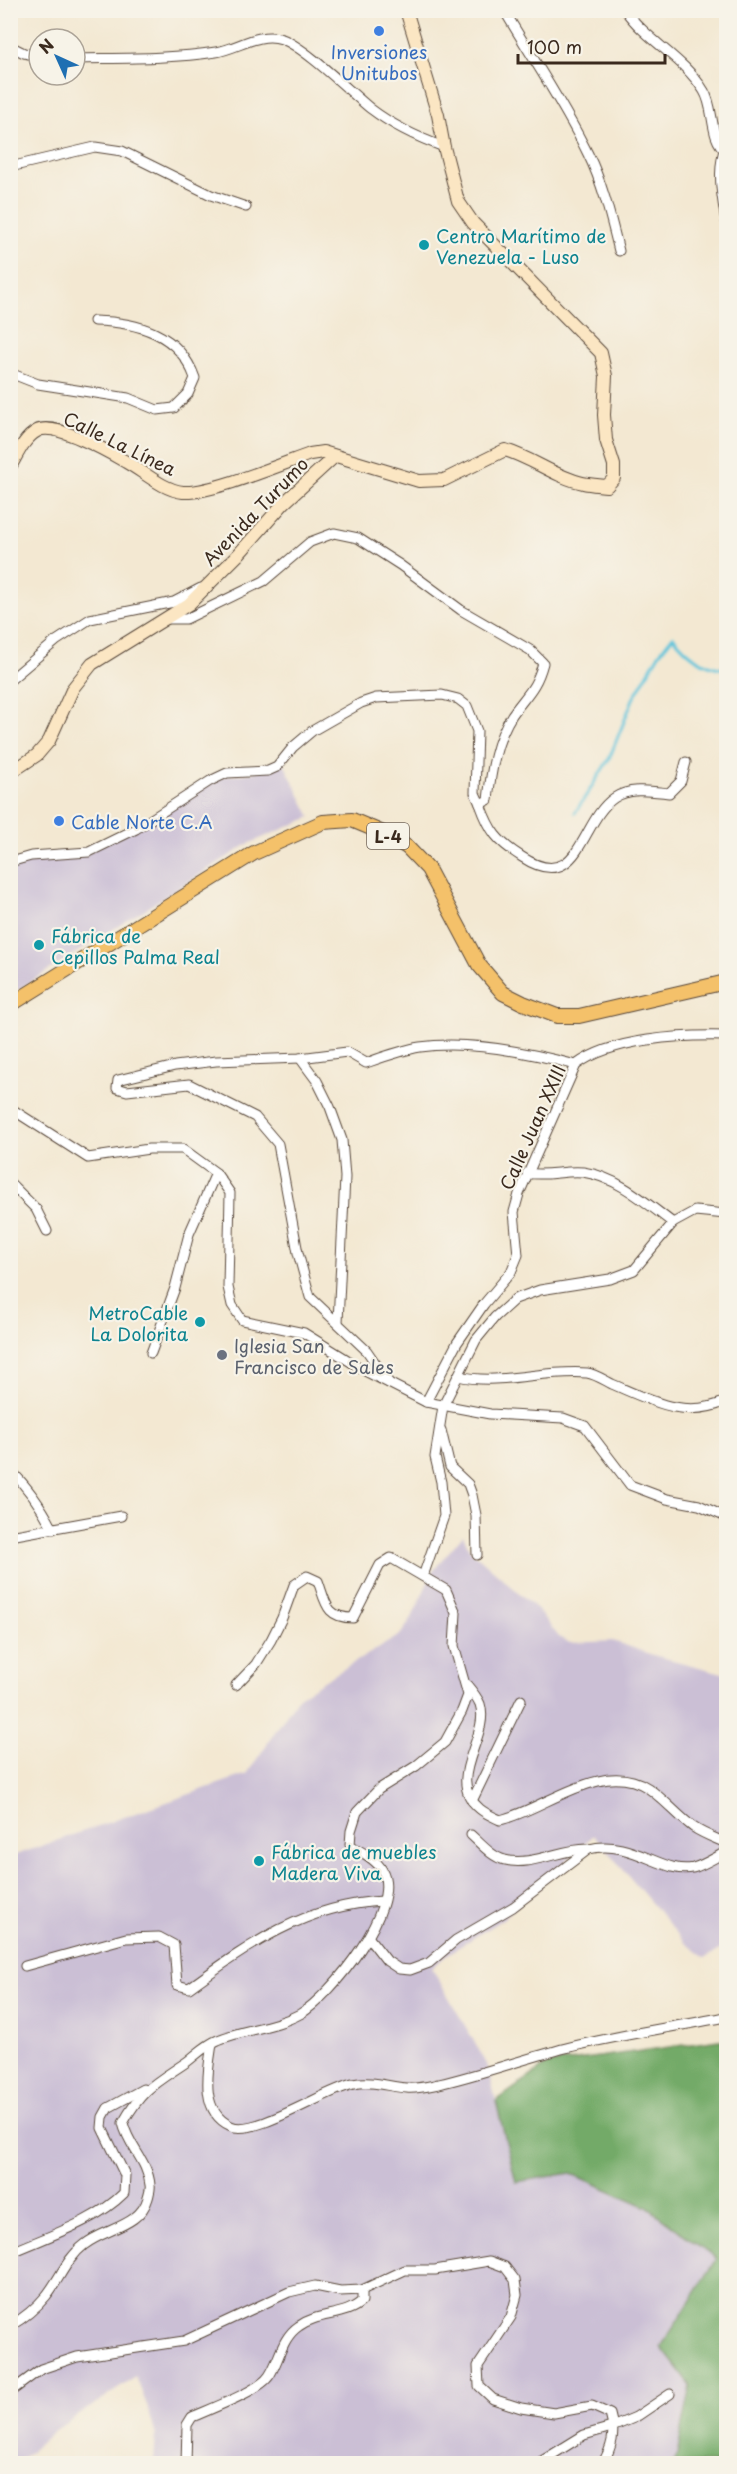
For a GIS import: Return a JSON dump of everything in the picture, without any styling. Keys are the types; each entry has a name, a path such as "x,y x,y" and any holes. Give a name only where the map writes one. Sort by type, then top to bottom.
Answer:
{"main road":[{"name":"L-4","path":"10,1005 254,853 323,822 352,820 383,833 407,847 428,869 479,965 503,993 523,1003 557,1016 579,1016 726,982"}],"street":[{"path":"406,10 438,115 444,147"},
{"path":"504,10 549,80 589,155 609,211 619,251"},
{"path":"625,10 698,80 707,94 718,141 725,151 719,166 726,221"},
{"path":"87,59 159,57 219,52 261,37 281,39 306,55 373,111 424,139 444,147"},
{"path":"10,46 27,54"},
{"path":"10,167 95,147 122,151 211,195 246,207"},
{"name":"Avenida Turumo","path":"13,770 36,755 49,741 73,688 92,664 189,603 211,583 284,503 335,456 420,481 444,480 505,450 525,456 556,473 582,483 607,486 614,478 614,465 606,440 604,415 606,376 601,353 473,223 458,201 444,147"},
{"path":"10,373 38,384 128,398 157,410 174,408 188,394 195,378 189,363 167,341 146,327 122,322 94,321"},
{"name":"Calle La Línea","path":"10,467 28,438 39,429 68,433 182,492 211,488 310,454 323,452 335,456"},
{"path":"162,619 186,619 264,581 310,542 334,533 357,538 400,565 461,610 530,650 543,663 534,689 512,716 496,749 488,800 480,804"},
{"path":"10,680 56,641 90,619 174,602 211,583"},
{"path":"10,862 31,856 89,852 136,829 210,781 227,773 268,771 277,766 293,747 312,731 361,703 376,698 442,695 458,699 467,706 477,731 475,793 488,827 505,846 533,864 548,869 571,860 605,808 615,797 639,790 669,793 681,781 686,762"},
{"name":"Calle Juan XXIII","path":"426,1402 457,1343 484,1304 511,1272 518,1255 514,1212 527,1173 562,1101 576,1065 609,1048 669,1037 726,1036"},
{"path":"389,1383 367,1351 310,1297 297,1253 278,1144 255,1117 189,1084 127,1091 117,1088 118,1080 175,1066 216,1061 300,1058 347,1052 366,1063 419,1047 452,1046 516,1052 576,1065"},
{"path":"300,1058 317,1081 330,1107 342,1140 345,1177 338,1322"},
{"path":"10,1108 88,1158 149,1149 183,1149 216,1173 230,1193 228,1287 232,1305 242,1320 304,1333 426,1402 490,1414 563,1418 585,1426 630,1485 667,1499 699,1505 726,1517"},
{"path":"527,1173 535,1175 582,1172 606,1178 673,1223"},
{"path":"151,1353 175,1288 189,1234 216,1173"},
{"path":"10,1183 36,1209 47,1231"},
{"path":"423,1576 444,1516 441,1482 435,1456 442,1406 476,1340 495,1317 515,1299 540,1290 610,1279 633,1270 673,1223 695,1211 726,1214"},
{"path":"458,1376 479,1381 539,1374 589,1373 672,1408 691,1408 726,1401"},
{"path":"440,1428 450,1467 468,1484 472,1495 476,1515 477,1555"},
{"path":"10,1470 28,1487 41,1505 53,1529"},
{"path":"10,1536 122,1516"},
{"path":"10,2253 96,2214 116,2202 124,2193 125,2175 102,2128 103,2117 108,2108 148,2087 217,2040 269,2027 302,2013 330,1988 369,1938 386,1887 382,1870 369,1857 350,1845 351,1831 357,1812 379,1789 416,1766 445,1742 468,1695 454,1646 456,1613 446,1590 391,1558 380,1565 353,1618 340,1618 331,1613 318,1581 307,1576 294,1584 282,1618 271,1640 255,1664 236,1685"},
{"path":"464,1680 480,1706 481,1718 466,1769 466,1790 481,1810 500,1820 518,1816 582,1785 612,1779 632,1780 646,1786 694,1828 726,1843"},
{"path":"472,1801 521,1700"},
{"path":"471,1835 489,1851 505,1860 531,1861 573,1848 590,1849 605,1845 620,1847 680,1868 693,1868 726,1852"},
{"path":"369,1938 387,1961 399,1969 410,1970 429,1963 456,1940 513,1907 590,1849"},
{"path":"25,1966 126,1938 159,1937 174,1945 177,1985 189,1988 247,1946 279,1929 334,1908 383,1901"},
{"path":"212,2044 207,2082 211,2103 221,2119 232,2127 248,2126 281,2116 330,2092 354,2084 375,2082 409,2088 439,2084 587,2043 726,2017"},
{"path":"10,2326 24,2318 46,2296 82,2246 104,2232 128,2223 145,2209 151,2186 141,2158 126,2138 123,2123 133,2105 148,2087"},
{"path":"10,2392 41,2369 78,2356 184,2341 289,2292 315,2286 340,2291 362,2290 405,2270 435,2270 489,2261 505,2267 515,2280 517,2295 510,2317 478,2366 479,2386 493,2399 520,2408 554,2413 592,2406 610,2414 612,2448 602,2463"},
{"path":"186,2463 187,2425 192,2418 256,2386 267,2378 285,2340 298,2326 315,2318 356,2307 362,2301 362,2290"},
{"path":"537,2463 584,2435 612,2427 636,2416 670,2394"}],"shaded area":[{"path":"282,760 311,817 248,844 11,994 11,861 87,852 218,777 252,773"},
{"path":"463,1535 469,1549 535,1607 559,1637 570,1643 613,1641 653,1655 726,1674 726,1946 705,1958 685,1943 594,1835 504,1918 448,1954 432,1968 487,2064 516,2182 571,2173 647,2207 717,2259 661,2347 691,2386 677,2454 673,2463 154,2463 156,2436 136,2377 54,2431 17,2463 11,2463 10,1857 247,1774 299,1696 400,1635 411,1620 433,1571"}],"green space":[{"path":"726,2039 726,2463 673,2463 677,2454 691,2386 661,2347 717,2259 647,2207 571,2173 516,2182 496,2101 548,2064"}],"waterway":[{"path":"575,813 609,759 633,699 659,654 673,636 696,658 710,666 726,669"}],"place":[{"name":"Inversiones Unitubos","path":"379,31"},
{"name":"Centro Marítimo de Venezuela - Luso","path":"424,245"},
{"name":"Cable Norte C.A","path":"59,821"},
{"name":"Fábrica de Cepillos Palma Real","path":"39,945"},
{"name":"MetroCable La Dolorita","path":"200,1322"},
{"name":"Iglesia San Francisco de Sales","path":"222,1355"},
{"name":"Fábrica de muebles Madera Viva","path":"259,1861"}]}
